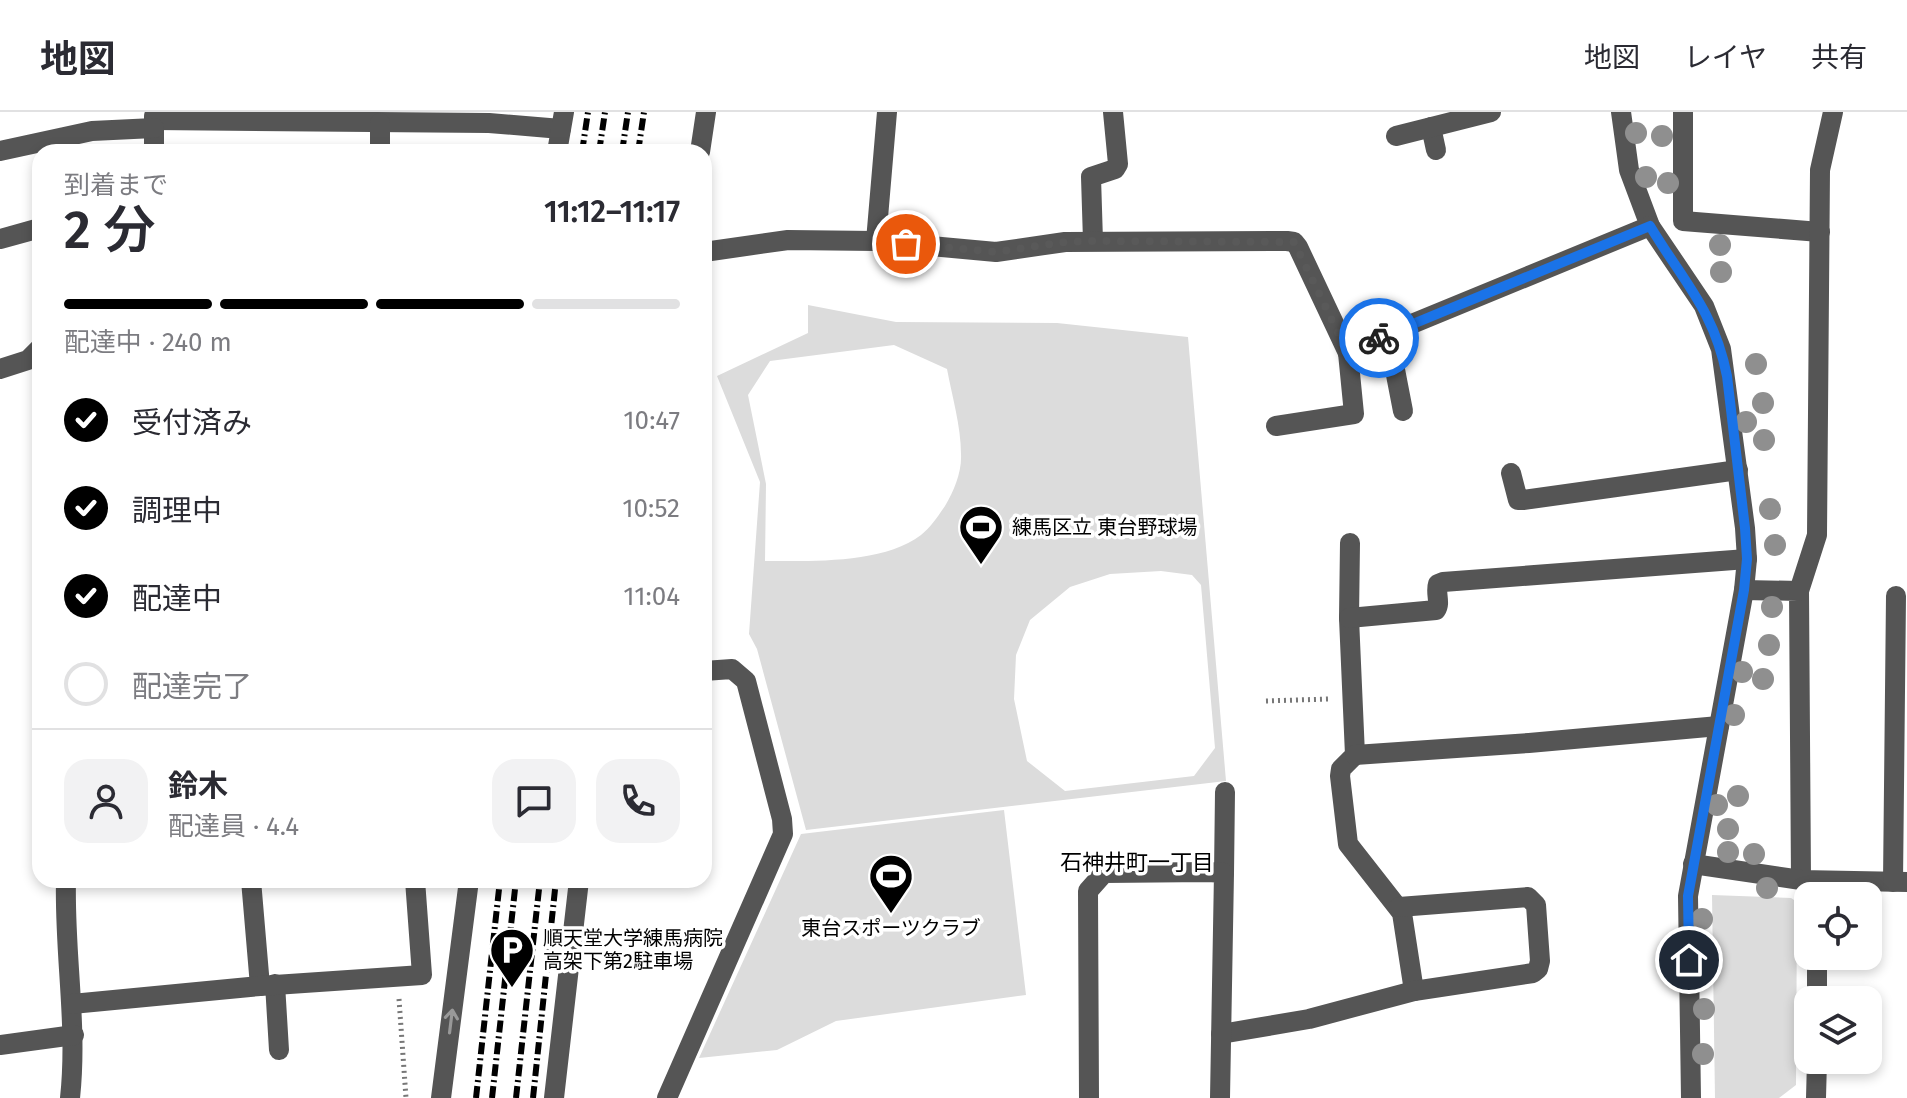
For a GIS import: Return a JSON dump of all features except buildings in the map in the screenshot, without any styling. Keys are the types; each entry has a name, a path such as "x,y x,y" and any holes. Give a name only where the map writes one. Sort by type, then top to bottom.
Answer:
{"street":[{"path":"701,144 706,112"},
{"path":"876,241 887,112"},
{"path":"1093,241 1091,177 1115,169 1118,164 1113,112"},
{"path":"1396,136 1491,112"},
{"path":"1621,112 1629,170 1653,231 1704,306 1721,349 1747,559 1688,896 1691,1098"},
{"path":"1683,112 1683,221"},
{"path":"1812,882 1799,591 1817,535 1820,170 1833,112"},
{"path":"32,144 154,120 343,117 380,123 489,118 562,120 558,144"},
{"path":"154,120 154,144"},
{"path":"380,123 380,144"},
{"path":"1431,127 1436,150"},
{"path":"0,151 32,144"},
{"path":"1348,353 1385,335 1683,221 1820,232"},
{"path":"0,239 32,230"},
{"path":"712,251 788,240 876,241 996,252 1093,241 1294,242 1348,353 1354,414 1276,426"},
{"path":"1385,335 1391,349 1403,411"},
{"path":"0,369 32,356"},
{"path":"1511,473 1516,496 1523,500 1738,470"},
{"path":"1350,543 1349,618 1355,755"},
{"path":"1349,618 1436,610 1436,589 1443,582 1747,559"},
{"path":"1744,590 1799,591"},
{"path":"1896,596 1900,882"},
{"path":"667,1098 783,834 782,819 746,681 732,669 712,670"},
{"path":"1414,991 1402,913 1348,844 1341,769 1355,755 1719,726"},
{"path":"1220,1098 1225,792"},
{"path":"1693,864 1795,882"},
{"path":"1089,1098 1088,891 1104,873 1224,873"},
{"path":"66,888 74,1035 70,1098"},
{"path":"252,888 279,1050"},
{"path":"416,888 422,975"},
{"path":"441,1098 468,888"},
{"path":"554,1098 578,888"},
{"path":"1221,1034 1309,1019 1414,991 1533,973 1538,969 1536,905 1533,899 1399,907"},
{"path":"72,1004 267,985 457,973"},
{"path":"0,1045 74,1035"},
{"path":"1816,1098 1817,1074"}],"path":[{"path":"1266,701 1352,698"},
{"path":"397,977 406,1098"}],"shaded area":[{"name":"練馬区立 東台野球場","path":"808,305 896,322 1057,323 1188,337 1226,781 806,830 757,649 749,634 760,482 717,376 808,333","holes":["894,345 947,369 958,422 961,461 957,481 945,506 921,535 887,551 846,559 765,561 766,484 748,395 770,361","1161,571 1192,575 1201,585 1215,748 1194,776 1065,791 1027,761 1014,699 1016,655 1030,620 1070,587 1110,574"]},
{"name":"東台スポーツクラブ","path":"1004,810 1026,995 836,1021 777,1050 699,1058 801,834"},
{"path":"1712,895 1791,898 1794,900 1794,970 1797,970 1797,986 1794,986 1796,1085 1779,1098 1715,1098"}],"railway":[{"path":"583,144 588,112"},
{"path":"600,144 605,112"},
{"path":"623,144 628,112"},
{"path":"639,144 644,112"},
{"path":"476,1098 499,888"},
{"path":"492,1098 515,888"},
{"path":"516,1098 539,888"},
{"path":"533,1098 555,888"}],"way so far":[{"path":"906,244 996,252 1093,241 1294,242 1348,353 1379,338"}],"place":[{"name":"練馬区立 東台野球場","path":"981,566"},
{"name":"東台スポーツクラブ","path":"891,915"},
{"name":"順天堂大学練馬病院 高架下第2駐車場","path":"512,989"}],"district":[{"name":"石神井町一丁目","path":"1137,862"}],"route":[{"path":"1379,338 1650,226 1704,306 1721,349 1727,376 1747,559 1688,896 1689,960"}]}
